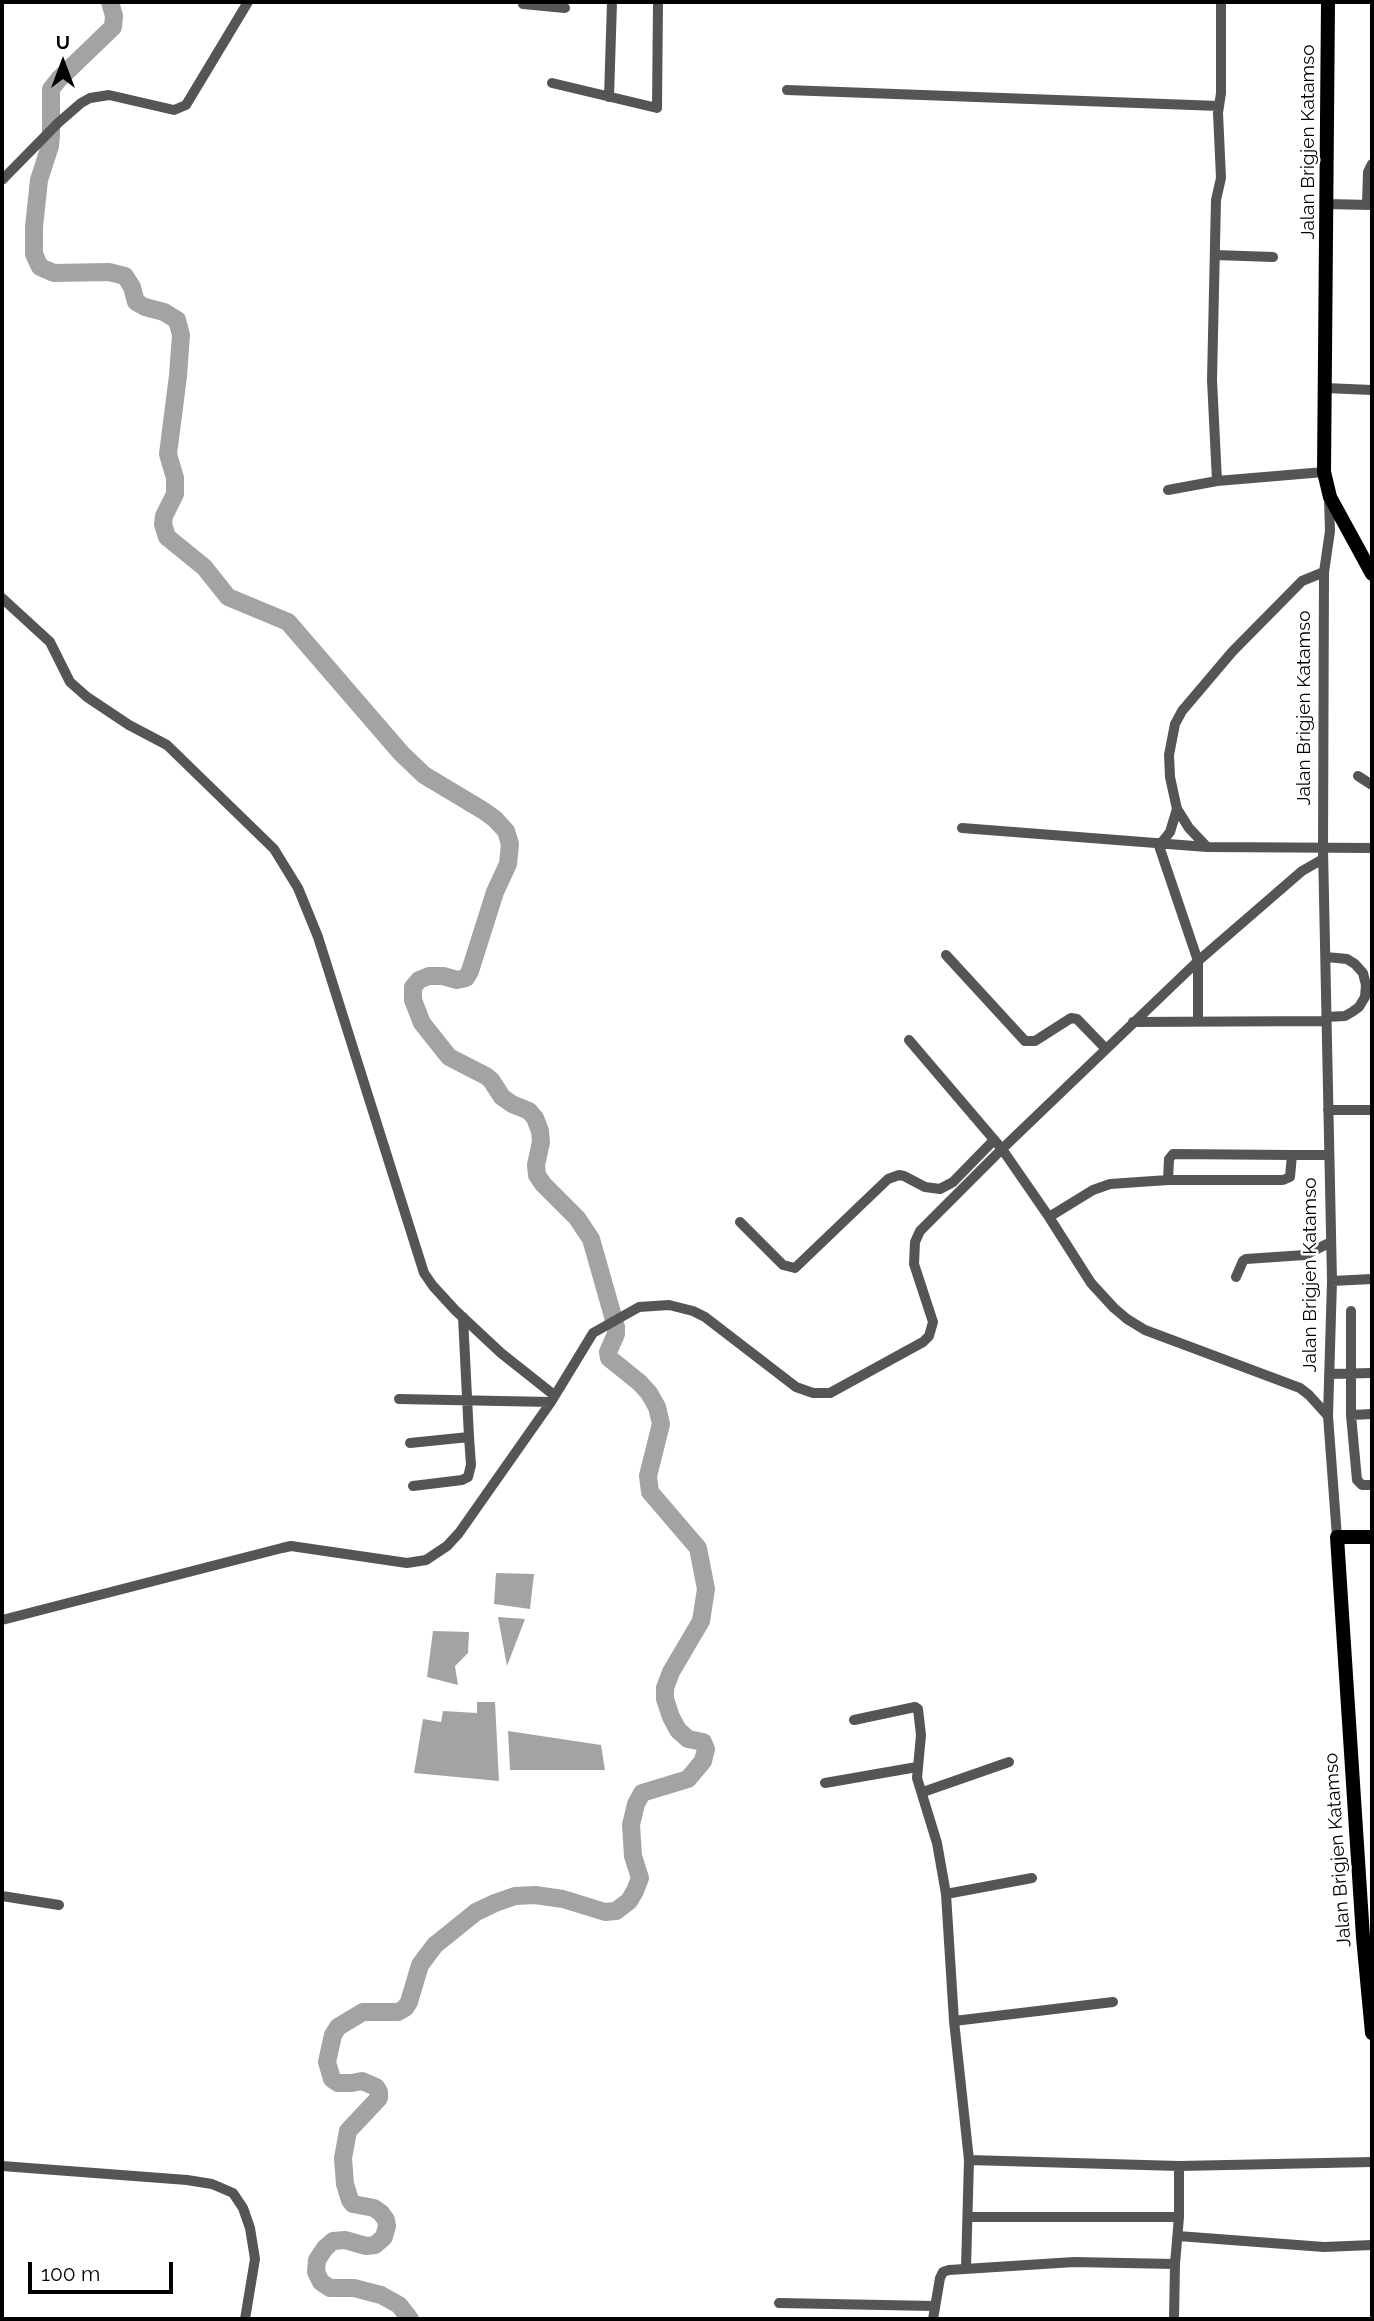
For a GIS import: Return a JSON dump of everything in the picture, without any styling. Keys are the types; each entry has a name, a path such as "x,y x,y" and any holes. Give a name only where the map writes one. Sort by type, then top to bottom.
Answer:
{"main road":[{"name":"Jalan Brigjen Katamso","path":"1325,479 1328,2"},
{"path":"1325,479 1340,518 1372,574"},
{"name":"Jalan Brigjen Katamso","path":"1336,1537 1366,1872 1372,2034"},
{"path":"1336,1537 1372,1537"}],"street":[{"path":"2,180 81,103 100,96 121,97 167,109 180,109 186,105 248,2"},
{"path":"609,97 612,2"},
{"path":"552,83 657,108 658,2"},
{"path":"1217,481 1212,380 1216,201 1221,178 1221,2"},
{"path":"523,4 565,9"},
{"path":"787,90 1219,106"},
{"path":"1326,205 1370,205 1368,172 1372,164"},
{"path":"1215,255 1273,257"},
{"path":"1325,388 1372,390"},
{"path":"1168,490 1217,481 1325,479"},
{"name":"Jalan Brigjen Katamso","path":"1325,479 1330,506 1330,531 1324,572 1323,854 1332,1280 1328,1416 1336,1537"},
{"path":"1208,847 1189,828 1177,810 1170,777 1168,755 1182,710 1232,652 1302,581 1324,572"},
{"path":"2,598 50,642 70,682 87,697 129,725 167,745 274,849 298,888 318,937 424,1273 463,1317 552,1399"},
{"path":"1357,776 1371,783"},
{"path":"1160,843 1170,832 1177,810"},
{"path":"962,828 1323,854 1372,848"},
{"path":"1160,843 1198,961 1198,1021"},
{"path":"740,1222 783,1265 796,1268 888,1179 899,1175 932,1189 953,1182 1106,1049 1198,961 1323,854"},
{"path":"946,955 1026,1041 1035,1041 1070,1018 1077,1019 1106,1049"},
{"path":"1133,1022 1326,1019 1345,1016 1359,1007 1365,997 1368,973 1347,959 1326,957"},
{"path":"909,1040 997,1145 1049,1217 1091,1283 1127,1319 1145,1330 1300,1388 1328,1416"},
{"path":"1328,1110 1372,1110"},
{"path":"2,1620 291,1546 407,1563 426,1560 447,1546 458,1533 552,1399 593,1334 639,1307 669,1305 693,1311 705,1317 796,1387 813,1393 830,1393 923,1342 929,1336 933,1322 914,1264 915,1242 920,1231 997,1145"},
{"path":"1168,1180 1169,1159 1173,1154 1329,1155"},
{"path":"1049,1217 1093,1190 1110,1184 1168,1180 1283,1180 1290,1177 1292,1154"},
{"path":"1237,1277 1246,1259 1306,1255 1331,1242"},
{"path":"1332,1280 1372,1279"},
{"path":"1351,1311 1351,1415 1357,1480 1363,1485 1372,1485"},
{"path":"414,1486 463,1480 468,1477 471,1465 463,1317"},
{"path":"1329,1374 1372,1373"},
{"path":"399,1399 552,1399"},
{"path":"1351,1415 1372,1414"},
{"path":"410,1443 469,1437"},
{"path":"854,1720 917,1707 922,1735 917,1778 937,1843 946,1894 954,2021 969,2160 967,2268"},
{"path":"923,1792 1009,1762"},
{"path":"825,1783 917,1767"},
{"path":"946,1894 1032,1878"},
{"path":"2,1896 59,1905"},
{"path":"954,2021 1113,2002"},
{"path":"969,2160 1179,2166 1372,2162"},
{"path":"2,2166 187,2180 212,2184 233,2193 243,2208 250,2228 255,2259 245,2319"},
{"path":"1174,2319 1179,2166"},
{"path":"968,2217 1179,2217"},
{"path":"1178,2236 1324,2247 1372,2245"},
{"path":"933,2319 943,2272 967,2268 1074,2262 1175,2264"},
{"path":"779,2303 934,2306"}],"shaded area":[{"path":"496,1573 534,1574 530,1609 494,1604"},
{"path":"498,1617 525,1619 507,1666"},
{"path":"433,1631 469,1632 468,1653 455,1666 458,1685 427,1677"},
{"path":"477,1702 495,1702 499,1781 414,1773 423,1719 441,1722 443,1711 477,1713"},
{"path":"508,1731 601,1745 605,1770 510,1770"}],"waterway":[{"path":"110,2 114,16 113,27 51,89 50,146 39,180 34,254 40,267 54,273 109,272 125,276 132,287 136,302 177,320 181,335 168,454 175,478 175,494 164,516 163,524 167,537 204,567 228,597 288,622 401,753 424,775 484,811 506,831 510,844 508,864 495,892 470,971 466,978 457,980 443,976 429,976 419,980 413,987 413,1000 422,1023 449,1057 486,1076 502,1097 529,1111 535,1118 541,1142 536,1165 537,1175 577,1218 591,1239 616,1327 616,1334 608,1352 609,1358 640,1383 657,1407 661,1424 648,1476 650,1492 698,1548 706,1589 701,1621 671,1672 665,1688 665,1699 678,1730 688,1739 703,1742 706,1749 703,1761 688,1779 642,1793 636,1804 631,1825 633,1856 640,1878 629,1901 616,1911 605,1912 563,1899 535,1895 515,1896 495,1903 476,1912 435,1945 420,1965 405,2008 398,2012 363,2012 338,2027 333,2035 327,2062 332,2079 338,2083 362,2081 376,2087 379,2092 379,2098 348,2131 343,2158 345,2184 353,2204 374,2208 381,2213 387,2226 384,2237 375,2245 366,2246 345,2240 333,2241 317,2260 316,2272 321,2282 330,2288 354,2288 381,2295 399,2305 410,2319"}]}
